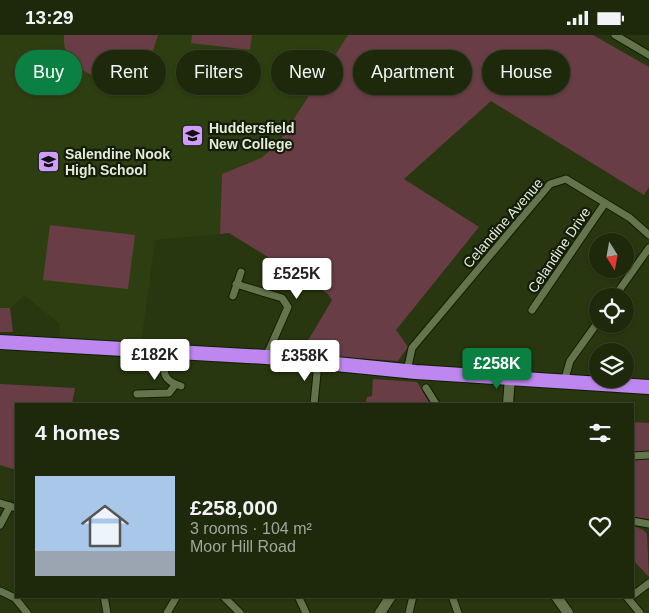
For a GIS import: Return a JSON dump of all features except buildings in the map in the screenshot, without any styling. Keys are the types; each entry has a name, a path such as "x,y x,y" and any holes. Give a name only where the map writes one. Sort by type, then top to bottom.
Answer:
{"highway":[{"path":"0,343 266,357 407,371 649,387"}],"street":[{"path":"615,35 649,55"},
{"name":"Celandine Avenue","path":"407,371 412,348 550,184 566,179 630,218 649,235"},
{"name":"Celandine Drive","path":"532,310 606,203"},
{"path":"621,288 649,248"},
{"path":"232,296 241,271"},
{"path":"236,284 282,298 288,307 266,357"},
{"path":"564,382 570,361 590,333"},
{"path":"137,394 169,393 178,385 170,383 164,375 164,351"},
{"path":"314,403 318,363"},
{"path":"508,403 510,377"},
{"path":"426,388 435,403"},
{"path":"634,456 649,455"},
{"path":"0,503 13,507 0,525"},
{"path":"634,521 649,524"},
{"path":"634,594 649,583"},
{"path":"0,591 15,598 27,613"},
{"path":"104,598 106,613"},
{"path":"167,613 176,598"},
{"path":"225,598 240,613"},
{"path":"299,598 306,613"},
{"path":"380,613 390,598"},
{"path":"408,613 412,598"},
{"path":"453,598 458,613"},
{"path":"557,598 568,613"},
{"path":"631,598 640,613"}],"shaded area":[{"path":"0,35 348,35 338,50 271,50 271,95 309,95 277,145 261,158 222,174 220,234 155,240 141,344 59,336 60,324 24,295 10,308 0,308"},
{"path":"64,35 158,35 153,50 92,50 92,74 82,70 82,50 65,49"},
{"path":"192,35 252,35 250,50 191,43"},
{"path":"348,35 593,35 649,67 649,187 644,195 491,101 404,179 479,227 396,330 408,347 398,361 300,354 332,300 328,294 229,233 220,234 222,174 261,158 277,145 309,95 343,95 343,50 338,50"},
{"path":"50,225 135,235 128,289 43,280"},
{"path":"0,308 10,308 13,332 0,332"},
{"path":"373,379 417,382 429,403 365,403 367,397 372,396"},
{"path":"0,384 75,388 72,403 15,403 15,470 0,465"},
{"path":"634,422 649,423 649,452 634,452"},
{"path":"649,458 649,519 634,517 634,461"},
{"path":"634,526 647,534 649,577 634,561"}],"place":[{"name":"Huddersfield New College","path":"193,136"},
{"name":"Salendine Nook High School","path":"49,162"}]}
